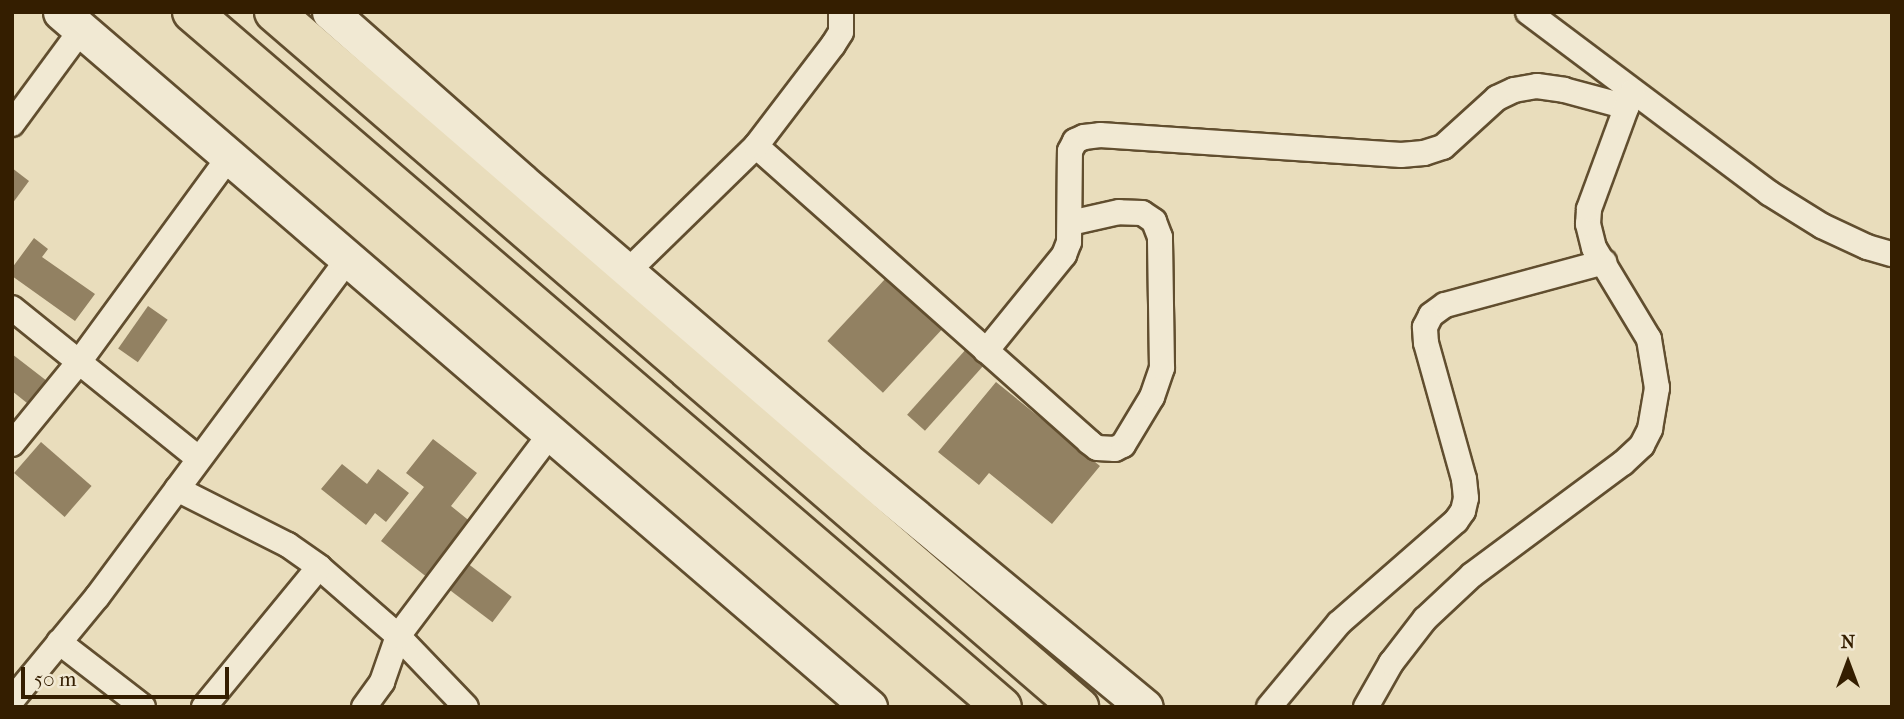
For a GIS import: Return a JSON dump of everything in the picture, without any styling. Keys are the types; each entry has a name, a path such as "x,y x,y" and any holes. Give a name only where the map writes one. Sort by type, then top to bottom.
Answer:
{"highway":[{"path":"192,12 1002,707"},
{"path":"274,12 1079,707"}],"street":[{"path":"626,272 756,146 833,45 841,32 841,12"},
{"path":"1528,12 1630,99 1769,193 1822,226 1892,254"},
{"path":"336,14 626,272 845,459 1145,707"},
{"path":"12,124 71,21 869,707"},
{"path":"986,351 1057,268 1069,242 1070,151 1075,141 1084,137 1100,135 1401,155 1424,153 1443,147 1497,98 1514,90 1537,86 1630,99"},
{"path":"1366,707 1400,652 1426,619 1463,584 1623,463 1642,445 1655,410 1655,366 1643,329 1589,235 1589,209 1630,99"},
{"path":"756,146 1097,448 1106,450 1123,445 1152,397 1162,368 1160,237 1154,221 1142,213 1119,212 1070,223"},
{"path":"12,444 79,362 229,157"},
{"path":"12,701 97,597 348,259"},
{"path":"1269,707 1339,623 1456,522 1463,511 1466,498 1464,479 1426,343 1426,327 1431,315 1445,305 1604,262"},
{"path":"12,308 200,459"},
{"path":"364,707 382,682 398,636 551,433"},
{"path":"177,489 288,545 319,566 398,636 466,707"},
{"path":"204,707 319,566"},
{"path":"59,642 144,707"}],"building":[{"path":"12,168 29,181 12,204"},
{"path":"34,238 48,249 42,257 95,294 75,321 12,276 12,268"},
{"path":"886,278 942,330 883,393 827,341"},
{"path":"148,306 168,320 138,362 118,349"},
{"path":"968,347 986,363 925,431 907,415"},
{"path":"12,354 56,388 37,411 12,391"},
{"path":"996,382 1100,466 1052,524 989,473 979,485 938,452"},
{"path":"433,439 477,473 451,506 472,523 428,578 381,541 424,487 406,473"},
{"path":"41,442 92,486 65,517 14,473"},
{"path":"342,464 367,484 378,469 409,493 386,522 375,513 366,525 321,489"},
{"path":"467,563 512,597 492,622 448,589"}]}
